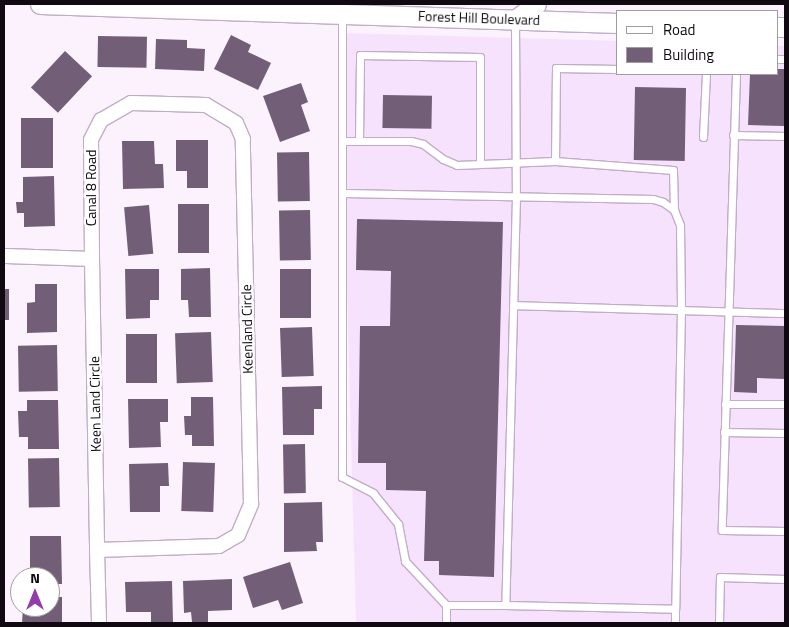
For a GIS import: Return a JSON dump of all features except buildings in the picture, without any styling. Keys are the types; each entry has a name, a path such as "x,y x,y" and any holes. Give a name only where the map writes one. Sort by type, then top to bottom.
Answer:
{"main road":[{"name":"Forest Hill Boulevard","path":"40,4 616,22"},
{"path":"455,18 475,4"},
{"path":"516,20 536,4"}],"street":[{"name":"Keenland Circle","path":"97,550 219,546 238,535 251,504 243,139 236,123 206,104 131,103 101,120"},
{"name":"Canal 8 Road","path":"92,259 91,140 101,120"},
{"path":"4,256 92,259"},
{"name":"Keen Land Circle","path":"92,259 99,623"}],"lane":[{"path":"342,14 344,193 342,477 373,493 398,524 405,561 446,605 446,623"},
{"path":"505,605 514,305 516,20"},
{"path":"359,141 360,55 480,57 480,164"},
{"path":"555,162 556,68 616,69"},
{"path":"702,137 706,75"},
{"path":"736,75 727,311 722,530 785,531"},
{"path":"733,135 785,136"},
{"path":"343,141 411,141 423,144 443,159 457,165 555,162 674,170 674,210 680,225 681,309 675,623"},
{"path":"344,193 653,199 663,202 674,210"},
{"path":"514,305 785,313"},
{"path":"725,404 785,404"},
{"path":"724,432 785,433"},
{"path":"719,623 720,577 785,579"},
{"path":"446,605 675,609"}],"shaded area":[{"path":"346,33 616,41 616,75 779,75 779,46 785,46 785,623 356,623 343,141"}]}
